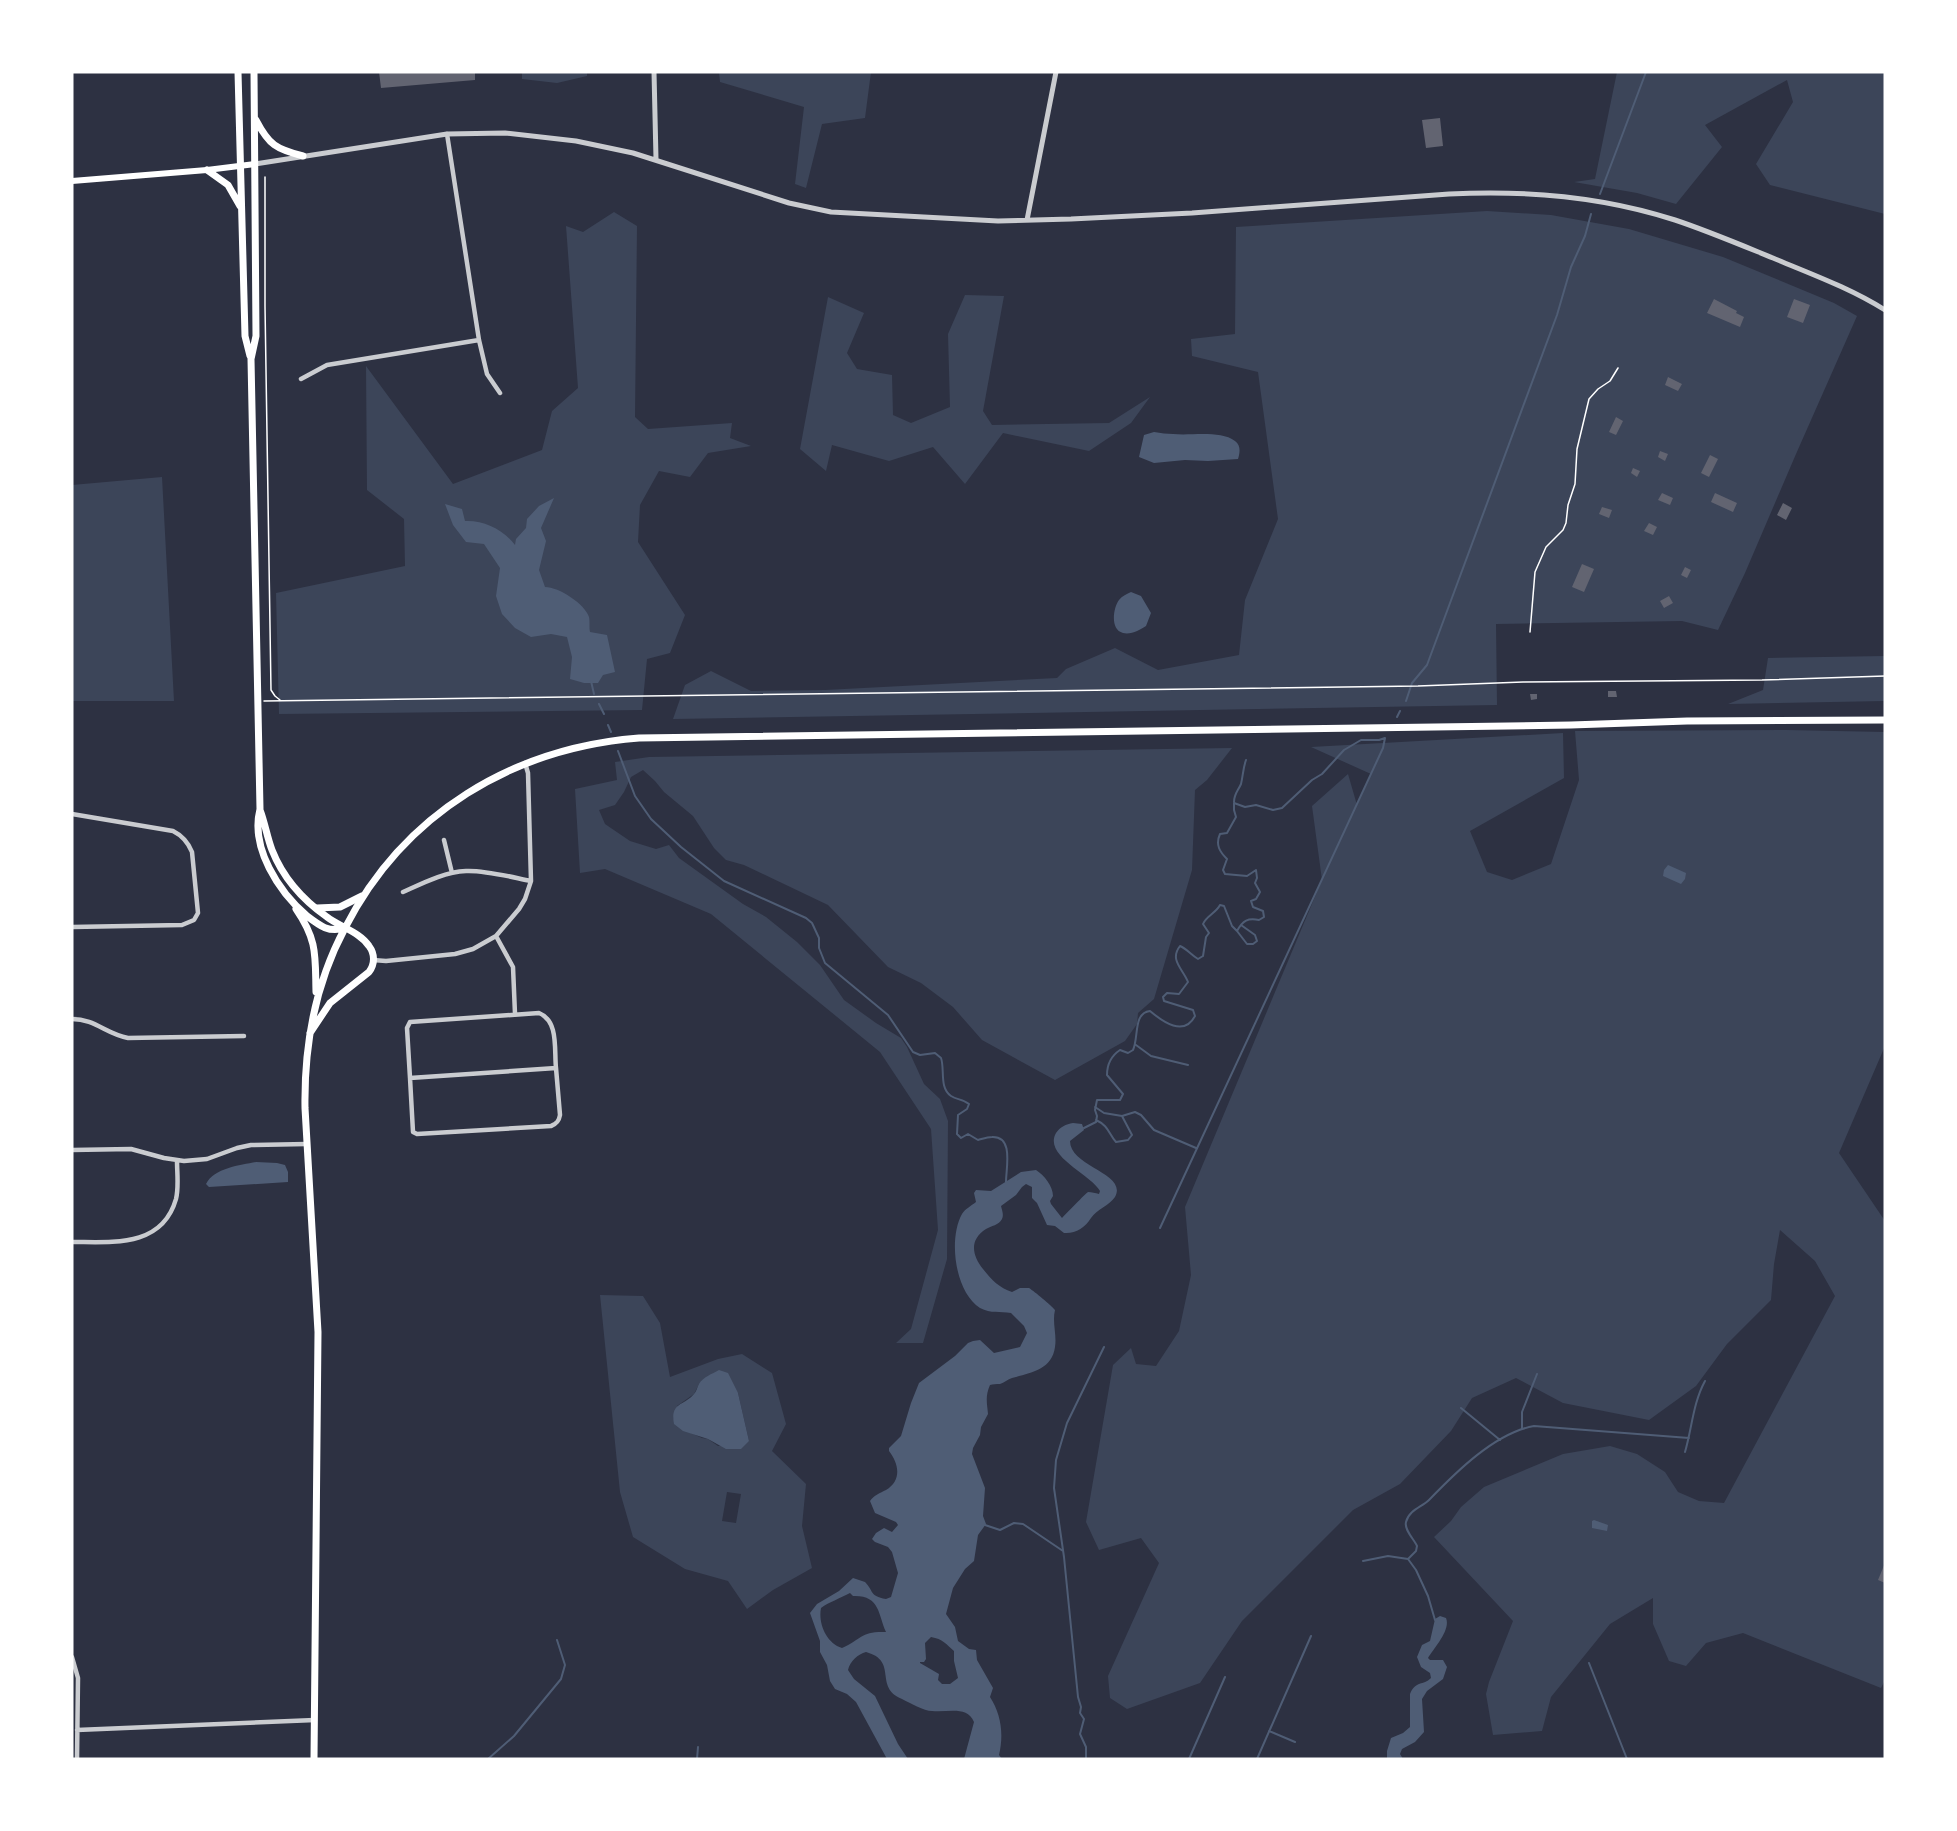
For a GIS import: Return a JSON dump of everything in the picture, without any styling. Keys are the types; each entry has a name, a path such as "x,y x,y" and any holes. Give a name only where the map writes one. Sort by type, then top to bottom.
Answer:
{"main road":[{"path":"238,72 245,336 251,359"},
{"path":"254,72 256,336 251,359 260,809 257,822 264,851 276,880 305,923 313,941 316,960 316,1001"},
{"path":"255,117 272,144 286,152 303,156"},
{"path":"72,181 255,164"},
{"path":"207,170 228,185 241,208"},
{"path":"314,1759 318,1341 305,1087 309,1035 316,1001 327,966 362,896 388,862 428,822 472,790 544,756 591,744 639,738 1687,721 1885,720"},
{"path":"260,809 272,850 295,888 315,908 368,944 374,960 369,972 330,1003 309,1035"},
{"path":"315,908 340,907 362,896"},
{"path":"288,897 323,927 334,931 345,928"}],"street":[{"path":"654,72 656,159"},
{"path":"1027,220 1056,72"},
{"path":"255,164 447,134 505,133 576,141 656,159 789,203 831,212 998,221 1192,213 1490,192 1552,195 1613,204 1703,229 1850,290 1885,310"},
{"path":"447,134 479,340 487,374 500,393"},
{"path":"302,379 327,365 479,340"},
{"path":"374,960 386,961 455,954 473,949 496,936 519,909 531,881 528,773 525,763"},
{"path":"72,814 180,834 192,852 198,913 194,920 182,925 72,927"},
{"path":"444,840 452,873"},
{"path":"403,892 452,873 469,871 531,881"},
{"path":"198,913 206,915"},
{"path":"496,936 513,967 515,1014"},
{"path":"539,1013 551,1023 553,1029 556,1068 560,1115 556,1124 417,1134 413,1132 407,1028 410,1022 539,1013"},
{"path":"72,1019 90,1021 110,1033 128,1038 244,1036"},
{"path":"410,1078 556,1068"},
{"path":"72,1150 131,1149 177,1161 207,1159 251,1145 307,1144"},
{"path":"72,1242 126,1242 138,1239 157,1228 171,1211 176,1199 177,1161"},
{"path":"72,1658 78,1678 77,1759"},
{"path":"77,1730 315,1720"}],"path":[{"path":"265,177 271,690 281,701"},
{"path":"1530,632 1535,572 1546,547 1563,530 1566,523 1568,505 1575,484 1577,449 1589,399 1610,381 1618,368"},
{"path":"257,702 1418,686 1885,676"}],"shaded area":[{"path":"522,72 587,72 587,76 557,83 522,79"},
{"path":"719,72 871,72 865,118 822,124 806,188 795,184 804,107 720,82"},
{"path":"1617,72 1885,72 1885,214 1770,185 1756,164 1793,102 1787,80 1705,125 1722,147 1676,204 1637,193 1574,182 1595,179"},
{"path":"1487,211 1551,215 1629,229 1723,257 1834,303 1857,316 1718,630 1682,621 1496,624 1497,705 673,719 685,685 711,671 751,691 825,690 1057,678 1066,669 1115,648 1158,670 1239,655 1245,600 1278,519 1258,372 1192,356 1191,339 1235,334 1236,227"},
{"path":"614,212 637,226 635,417 648,429 732,423 730,438 751,446 708,453 690,477 659,471 640,505 638,542 685,615 670,653 647,659 642,710 279,714 276,593 405,566 404,519 367,490 366,366 453,484 542,450 552,411 578,388 566,226 583,232"},
{"path":"965,295 1004,296 983,411 992,425 1109,423 1150,397 1131,423 1089,451 1003,433 965,484 933,447 889,461 832,445 826,471 800,449 828,297 864,313 847,353 857,369 892,375 893,415 911,423 950,407 948,334"},
{"path":"1154,432 1214,434 1235,441 1240,452 1238,459 1154,463 1139,457 1144,435"},
{"path":"162,477 174,701 72,701 72,485"},
{"path":"554,498 541,528 546,541 539,570 545,587 564,593 587,612 590,632 607,635 615,672 603,675 598,683 584,683 570,679 572,657 567,637 551,634 531,637 515,628 502,614 496,596 500,568 484,544 466,542 453,525 445,504 462,509 465,521 486,524 499,531 515,545 516,539 526,528 527,519 539,506"},
{"path":"1131,592 1141,596 1151,613 1146,626 1132,633 1123,633 1116,628 1114,613 1119,600"},
{"path":"1885,656 1885,701 1728,704 1763,690 1768,658"},
{"path":"1575,731 1885,732 1885,1046 1839,1153 1885,1221 1885,1680 1881,1688 1743,1633 1706,1643 1686,1666 1669,1661 1653,1624 1653,1598 1610,1624 1551,1697 1542,1731 1493,1735 1486,1694 1513,1621 1434,1537 1451,1521 1461,1507 1484,1487 1563,1454 1610,1446 1637,1454 1665,1472 1678,1492 1699,1501 1724,1503 1835,1296 1815,1261 1780,1230 1771,1300 1727,1344 1696,1386 1649,1420 1563,1403 1516,1378 1472,1398 1451,1431 1400,1484 1353,1510 1242,1621 1200,1683 1127,1709 1110,1698 1108,1676 1159,1563 1141,1538 1099,1550 1086,1522 1113,1365 1131,1348 1136,1364 1156,1366 1179,1331 1191,1275 1185,1207 1322,880 1312,806 1348,774 1357,805 1371,774 1311,747 1563,733 1564,778 1470,831 1487,872 1512,880 1551,864 1579,780"},
{"path":"1232,748 1207,780 1195,790 1192,870 1154,999 1138,1013 1137,1024 1125,1041 1055,1080 982,1040 953,1007 921,983 888,967 828,905 744,865 726,860 714,848 693,816 664,792 643,770 631,777 615,805 599,810 605,824 630,841 656,849 669,845 679,858 743,904 766,917 797,942 820,965 844,1000 901,1038 924,1084 940,1099 948,1121 947,1259 923,1343 896,1343 911,1329 938,1230 931,1129 880,1052 711,914 605,869 580,873 575,789 617,780 615,762 649,757"},
{"path":"1668,865 1686,873 1681,884 1663,876"},
{"path":"1073,1123 1082,1124 1084,1130 1070,1141 1072,1150 1113,1182 1117,1189 1115,1197 1083,1227 1064,1233 1055,1226 1047,1225 1037,1203 1032,1198 1032,1187 1026,1184 1001,1206 1003,1214 1001,1221 981,1233 974,1248 979,1264 999,1286 1012,1292 1020,1288 1029,1288 1055,1310 1055,1347 1050,1361 1039,1369 1000,1384 990,1385 988,1389 988,1414 972,1454 985,1488 983,1516 986,1524 978,1535 974,1561 965,1569 953,1588 946,1614 955,1627 958,1641 969,1649 976,1650 977,1660 993,1688 990,1697 997,1710 1000,1724 999,1755 1002,1759 964,1759 974,1722 971,1717 967,1713 956,1711 925,1710 893,1694 881,1661 866,1652 855,1658 848,1670 854,1679 875,1696 898,1744 908,1759 887,1759 856,1702 847,1694 835,1689 830,1681 810,1613 817,1604 839,1591 853,1578 865,1582 872,1593 877,1596 886,1599 891,1597 898,1573 892,1552 888,1547 872,1539 884,1528 892,1532 898,1525 875,1513 870,1501 895,1482 897,1466 889,1448 901,1436 919,1383 955,1356 968,1343 980,1340 994,1353 1020,1347 1027,1333 1024,1326 1011,1313 984,1310 971,1300 956,1264 955,1237 958,1225 963,1212 976,1202 974,1193 976,1190 991,1191 1021,1172 1036,1170 1045,1178 1053,1192 1051,1204 1062,1218 1088,1192 1099,1194 1100,1191 1095,1185 1062,1157 1056,1149 1054,1141 1056,1133 1061,1127","holes":["850,1593 873,1602 886,1632 866,1634 842,1648 832,1642 824,1632 820,1614 821,1608","931,1637 941,1640 954,1651 958,1678 950,1684 942,1684 938,1680 939,1674 920,1663 926,1659 925,1643"]},
{"path":"256,1162 285,1165 288,1182 209,1187 206,1184 221,1171"},
{"path":"600,1295 643,1296 660,1323 670,1377 718,1359 742,1354 772,1373 786,1424 772,1451 806,1484 802,1526 812,1568 773,1590 747,1609 728,1581 685,1569 633,1537 620,1492","holes":["699,1384 738,1393 749,1441 718,1446 708,1439 691,1433 677,1406 694,1394","727,1492 741,1494 736,1523 722,1521"]},
{"path":"719,1370 728,1373 738,1393 749,1441 741,1449 726,1449 708,1439 683,1431 674,1424 673,1417 676,1408 696,1392 703,1379"},
{"path":"1594,1520 1608,1525 1607,1531 1592,1528"},
{"path":"1440,1616 1446,1618 1446,1628 1428,1658 1443,1660 1447,1667 1443,1679 1427,1691 1422,1699 1424,1732 1415,1742 1402,1749 1400,1754 1403,1759 1387,1759 1391,1738 1410,1727 1412,1690 1431,1678 1430,1673 1421,1667 1417,1657 1422,1645 1430,1641 1435,1619"}],"building":[{"path":"379,72 475,72 475,80 381,88"},
{"path":"1440,118 1443,146 1426,148 1422,120"},
{"path":"1714,299 1744,317 1740,327 1707,313"},
{"path":"1794,299 1810,305 1803,323 1787,317"},
{"path":"1668,377 1682,384 1678,391 1665,385"},
{"path":"1616,417 1623,421 1616,435 1609,432"},
{"path":"1660,451 1668,454 1665,461 1658,457"},
{"path":"1710,455 1718,459 1709,477 1701,473"},
{"path":"1633,468 1640,471 1637,477 1631,473"},
{"path":"1662,493 1673,498 1670,505 1658,500"},
{"path":"1715,493 1737,503 1733,512 1711,502"},
{"path":"1783,503 1792,508 1786,520 1777,515"},
{"path":"1602,507 1612,510 1609,518 1599,514"},
{"path":"1649,523 1657,527 1653,535 1644,531"},
{"path":"1582,564 1594,569 1584,592 1572,587"},
{"path":"1685,567 1691,570 1687,578 1681,575"},
{"path":"1669,596 1673,603 1664,608 1660,601"},
{"path":"1608,691 1616,691 1617,697 1608,697"},
{"path":"1530,694 1537,694 1537,699 1531,700"},
{"path":"1885,1563 1885,1583 1878,1580"}],"waterway":[{"path":"1600,194 1646,72"},
{"path":"1406,701 1412,683 1427,665 1557,315 1571,267 1585,236 1591,214"},
{"path":"591,681 594,694"},
{"path":"599,704 604,714"},
{"path":"1397,717 1400,711"},
{"path":"608,725 611,732"},
{"path":"1084,1128 1096,1122 1097,1100 1120,1100 1123,1094 1107,1075 1108,1067 1114,1055 1120,1050 1128,1053 1133,1050 1141,1016 1150,1011 1167,1023 1179,1027 1185,1026 1195,1016 1193,1010 1164,1001 1163,997 1167,993 1179,994 1188,982 1176,960 1180,946 1198,959 1203,956 1206,937 1209,933 1203,924 1220,905 1224,906 1232,926 1237,931 1246,921 1259,920 1264,917 1263,911 1253,907 1251,901 1256,899 1260,892 1255,883 1256,870 1247,876 1225,874 1223,870 1227,859 1222,854 1218,842 1220,834 1227,833 1236,817 1234,803 1245,807 1256,805 1273,810 1282,808 1312,780 1322,774 1344,750 1361,740 1385,738 1383,748 1160,1228"},
{"path":"618,751 635,796 651,819 681,847 724,881 806,918 812,923 819,938 819,948 825,963 888,1015 913,1052 920,1055 935,1053 941,1058 947,1093 969,1104 967,1109 958,1115 957,1134 961,1138 968,1134 978,1140 999,1138 1006,1147 1006,1182"},
{"path":"1234,802 1246,760"},
{"path":"1237,931 1247,944 1257,941 1255,935 1241,925"},
{"path":"1136,1045 1151,1056 1188,1065"},
{"path":"1095,1107 1104,1113 1122,1116 1132,1135 1128,1140 1116,1142 1106,1127 1096,1120"},
{"path":"1122,1116 1135,1112 1141,1115 1154,1130 1196,1148"},
{"path":"1086,1759 1086,1747 1080,1734 1084,1719 1080,1713 1064,1557 1054,1488 1056,1460 1067,1423 1104,1347"},
{"path":"1522,1428 1522,1412 1537,1374"},
{"path":"1685,1452 1695,1407 1705,1381"},
{"path":"1461,1408 1500,1440"},
{"path":"1408,1559 1416,1551 1417,1546 1406,1528 1410,1514 1429,1500 1477,1455 1519,1430 1534,1426 1689,1438"},
{"path":"985,1525 1000,1530 1014,1523 1023,1524 1063,1551"},
{"path":"1363,1561 1388,1556 1408,1559 1416,1570 1428,1596 1435,1620"},
{"path":"1257,1759 1311,1636"},
{"path":"488,1759 514,1736 561,1679 565,1665 557,1640"},
{"path":"1589,1663 1627,1759"},
{"path":"1189,1759 1225,1677"},
{"path":"1269,1731 1295,1742"},
{"path":"697,1759 698,1747"}]}
